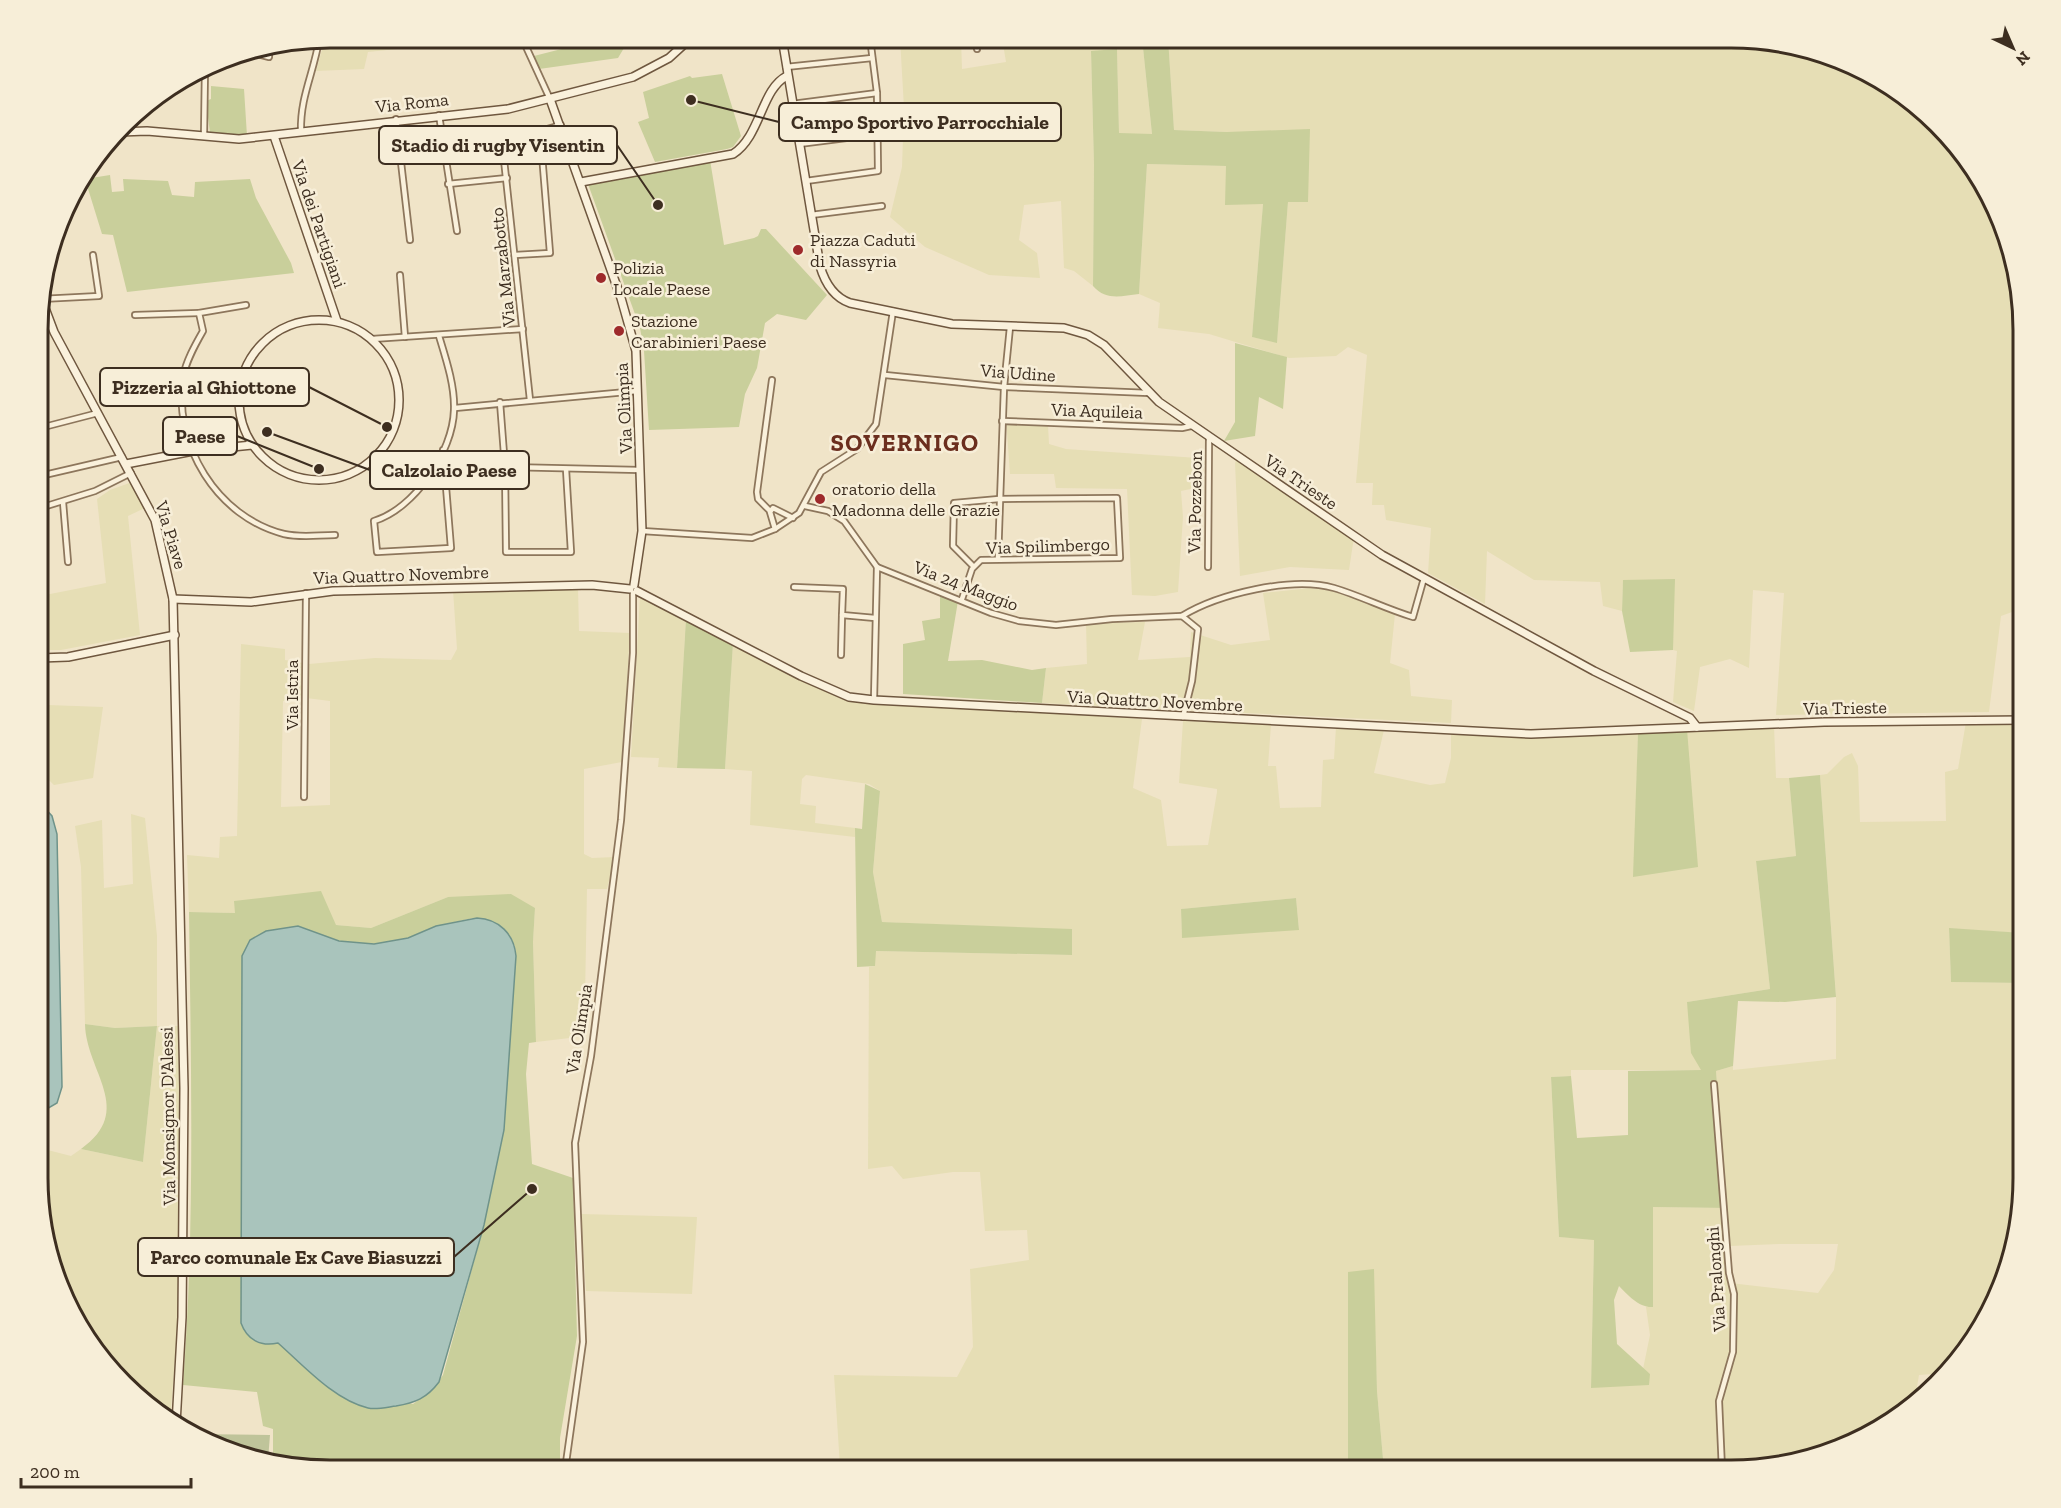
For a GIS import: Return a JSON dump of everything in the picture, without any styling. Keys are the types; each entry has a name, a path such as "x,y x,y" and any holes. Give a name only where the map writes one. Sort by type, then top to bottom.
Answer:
{"street":[{"path":"527,48 550,99"},
{"name":"Via Roma","path":"130,132 239,139 396,119 508,109 633,78 669,58 680,48"},
{"name":"Via Trieste","path":"783,48 820,266 832,291 850,303 952,324 1064,328 1088,335 1104,345 1149,393 1191,426 1382,555 1693,720 1697,727 1824,722 2013,720"},
{"path":"806,181 878,171 877,93 871,48"},
{"path":"301,131 306,84 316,49"},
{"path":"786,67 872,58"},
{"path":"581,182 734,154 748,143 773,90 787,76"},
{"path":"204,136 205,77"},
{"path":"792,104 877,93"},
{"name":"Via Olimpia","path":"550,99 581,182 636,351 642,470 642,531 634,589 633,653 621,820 591,1056 575,1143 583,1342 566,1460"},
{"path":"439,116 457,231"},
{"path":"396,119 410,240"},
{"path":"443,142 502,134 519,137 561,125"},
{"path":"515,255 550,253 540,130"},
{"name":"Via Marzabotto","path":"502,134 530,400"},
{"path":"799,144 878,134"},
{"name":"Via dei Partigiani","path":"274,136 337,321"},
{"path":"448,184 507,178"},
{"path":"811,215 882,206"},
{"path":"50,297 99,296 93,255"},
{"path":"400,275 405,337"},
{"path":"135,315 198,314 246,305"},
{"path":"642,531 752,538 775,529 793,518 805,506 821,472 857,449 876,424 893,311"},
{"path":"198,314 203,331 192,350 183,375 181,402 193,451 212,488 255,523 284,534 335,535"},
{"name":"Via Piave","path":"49,319 154,520 173,599 177,808"},
{"path":"302,321 337,321 361,331 382,349 393,368 399,402 393,430 378,454 355,472 334,478 313,480 292,475 272,465 252,445 240,413 239,395 242,378 258,348 286,327 302,321"},
{"path":"998,559 1002,421 1010,327"},
{"path":"372,339 523,329"},
{"path":"439,336 455,408 448,440 426,480 409,501 390,516 374,521 378,552 451,548 443,450"},
{"name":"Via Udine","path":"885,375 1004,387 1149,393"},
{"path":"772,380 757,492 758,499 770,511 775,529"},
{"path":"455,408 637,391"},
{"path":"500,402 505,467 507,552 572,552 566,469"},
{"path":"48,426 98,412"},
{"name":"Via Aquileia","path":"1002,421 1182,428 1191,426"},
{"name":"Via Pozzebon","path":"1208,567 1209,438"},
{"path":"48,474 124,460 252,445"},
{"path":"505,467 642,470"},
{"path":"48,506 63,502 131,473"},
{"name":"Via Spilimbergo","path":"962,599 974,566 981,560 1119,558 1117,498 999,499 954,503 953,546 974,566"},
{"path":"63,502 68,562"},
{"path":"805,506 838,515 877,567 874,700"},
{"path":"770,511 773,508 793,518"},
{"name":"Via 24 Maggio","path":"877,567 962,599 990,613 1044,624 1182,616 1211,601 1244,592 1310,585 1334,588 1413,617 1424,578"},
{"name":"Via Quattro Novembre","path":"173,599 251,602 306,593 592,585 634,589 801,676 849,697 1183,717 1531,734 1697,727"},
{"path":"794,587 843,590 841,655"},
{"name":"Via Istria","path":"304,797 306,593"},
{"path":"842,615 875,618"},
{"path":"1182,616 1198,629 1192,681 1183,717"},
{"path":"48,658 69,657 175,635"},
{"path":"1674,711 1683,728"},
{"name":"Via Monsignor D'Alessi","path":"176,1414 184,1199 177,808"},
{"name":"Via Pralonghi","path":"1714,1084 1729,1273 1734,1294 1733,1352 1719,1401 1722,1460"}],"shaded area":[{"path":"322,48 406,48 368,52 364,69 316,71"},
{"path":"901,48 961,48 962,69 1006,62 1004,48 1143,48 1152,134 1119,134 1117,49 1091,52 1094,165 1093,286 1074,271 1064,268 1061,201 1024,205 1019,240 1037,253 1040,278 989,275 925,247 890,217 902,167 904,108"},
{"path":"1169,48 1731,48 1767,50 1786,53 1839,69 1903,106 1943,144 1975,189 1992,222 2008,275 2011,294 2013,612 2001,616 1989,712 1776,715 1784,593 1753,590 1749,668 1730,659 1700,667 1694,711 1673,702 1677,651 1673,650 1623,580 1622,611 1603,606 1600,582 1534,580 1487,551 1485,604 1428,573 1431,528 1386,520 1384,505 1372,505 1373,483 1356,483 1367,355 1348,347 1336,356 1289,358 1209,334 1158,328 1160,303 1139,294 1147,164 1226,166 1263,204 1252,337 1277,342 1288,202 1308,201 1227,132 1174,130"},
{"path":"1006,418 1048,425 1049,444 1066,449 1198,458 1200,487 1181,491 1183,517 1178,592 1155,596 1132,595 1127,489 1056,488 1054,474 1010,474"},
{"path":"1237,459 1354,537 1349,570 1290,567 1240,576 1235,463"},
{"path":"135,481 149,506 128,516 140,635 61,650 48,650 48,594 106,583 97,499 110,490"},
{"path":"578,588 579,631 630,633 622,762 584,769 584,854 592,858 615,857 607,889 587,889 585,998 578,1037 536,1042 533,942 535,908 448,897 371,928 336,925 235,901 235,913 189,912 187,855 219,858 220,837 237,836 241,644 285,649 285,660 309,664 375,658 451,660 457,649 453,590","holes":["306,698 330,701 330,805 281,807 283,701"]},
{"path":"1311,588 1335,591 1395,614 1390,663 1409,670 1411,696 1452,700 1451,723 1042,703 1046,668 1087,664 1086,623 1145,622 1138,660 1190,657 1191,632 1231,645 1270,640 1263,593"},
{"path":"640,597 686,619 677,768 658,767 659,758 631,757"},
{"path":"733,643 808,681 875,702 1142,719 1133,788 1161,800 1167,846 1208,845 1217,792 1217,789 1179,783 1183,721 1271,724 1268,766 1276,766 1280,808 1321,807 1323,760 1334,759 1336,727 1384,730 1374,773 1430,785 1445,783 1451,758 1451,733 1507,736 1638,732 1634,877 1687,729 1774,726 1776,778 1789,778 1796,856 1756,861 1770,989 1687,1002 1702,1070 1571,1070 1571,1076 1551,1077 1559,1237 1594,1239 1591,1388 1650,1374 1643,1369 1650,1335 1646,1307 1653,1307 1653,1207 1727,1208 1716,1071 1733,1066 1733,1070 1836,1059 1836,996 1820,775 1827,774 1844,757 1852,753 1858,766 1860,822 1946,821 1945,772 1958,769 1966,722 2013,722 2013,932 1949,929 1951,982 2013,983 2011,1214 2008,1233 1992,1286 1955,1350 1933,1374 1919,1375 1916,1390 1903,1402 1839,1439 1786,1455 1767,1458 1731,1460 1383,1460 1377,1391 1373,1269 1349,1412 1348,1460 840,1460 834,1375 957,1377 973,1347 970,1269 1029,1260 1027,1230 985,1231 980,1172 953,1172 903,1179 892,1166 868,1169 869,967 875,966 875,951 1071,955 1072,930 882,922 873,872 880,791 869,784 806,775 802,779 800,804 816,806 815,823 855,828 855,837 750,825 752,771 725,769","holes":["1296,898 1299,929 1182,937 1181,909","1838,1244 1834,1270 1818,1293 1730,1283 1726,1259 1730,1246"]},
{"path":"48,705 103,707 93,778 54,785 48,779"},
{"path":"131,814 145,818 157,936 157,1026 115,1028 85,1024 81,867 75,826 102,820 104,888 133,884"},
{"path":"157,1026 180,1026 182,1211 179,1311 171,1410 144,1390 118,1364 86,1319 69,1286 53,1233 50,1214 48,1150 71,1156 81,1149 143,1162"},
{"path":"581,1214 697,1217 692,1294 586,1291"}],"green space":[{"path":"565,48 624,48 618,58 539,69 534,56"},
{"path":"1143,48 1169,48 1174,130 1227,132 1310,129 1308,202 1288,202 1277,343 1252,337 1263,204 1225,205 1226,166 1147,164 1139,294 1109,296 1093,286 1094,165 1091,51 1117,49 1119,133 1152,134"},
{"path":"722,74 741,136 733,147 655,162 638,122 649,118 643,92 690,76 692,78"},
{"path":"211,86 244,89 247,136 210,133 206,101 211,99"},
{"path":"710,160 724,245 754,238 758,236 761,229 766,229 827,295 806,320 777,314 765,323 757,368 745,394 739,427 649,430 644,351 640,328 588,184"},
{"path":"110,175 112,192 124,191 123,179 168,181 172,195 194,197 195,182 250,179 256,198 291,263 294,273 127,292 113,235 102,234 87,187 94,178"},
{"path":"1235,343 1287,357 1283,409 1259,397 1255,436 1224,441 1235,422"},
{"path":"1675,579 1673,650 1630,652 1622,611 1623,580"},
{"path":"940,593 958,601 948,661 982,660 1032,670 1046,668 1042,703 903,694 903,644 925,640 922,621 940,618"},
{"path":"686,619 733,643 725,769 677,768"},
{"path":"1687,729 1698,867 1633,877 1638,732"},
{"path":"1820,775 1836,997 1785,1002 1738,1001 1733,1066 1716,1071 1727,1208 1653,1207 1653,1307 1638,1303 1619,1286 1614,1300 1617,1344 1650,1374 1649,1385 1591,1388 1594,1240 1559,1237 1551,1077 1571,1076 1577,1138 1628,1135 1628,1071 1701,1070 1691,1053 1687,1002 1770,989 1756,861 1796,856 1789,778"},
{"path":"865,784 880,791 873,872 882,922 1072,929 1072,955 876,951 875,966 857,967 855,828 862,829"},
{"path":"321,891 336,925 371,928 448,897 511,894 535,908 533,942 536,1042 529,1043 526,1074 532,1164 573,1178 577,1336 560,1438 560,1460 330,1460 275,1455 273,1454 273,1429 263,1426 257,1392 183,1385 191,1208 189,912 235,913 234,901","holes":["473,918 488,920 506,931 516,951 484,1225 443,1375 432,1390 413,1404 324,1383 278,1343 257,1341 249,1336 243,1327 242,960 250,940 266,931 298,926 339,941 374,944 408,938 436,926"]},
{"path":"1296,898 1299,930 1182,938 1181,909"},
{"path":"1949,928 2013,932 2013,983 1951,982"},
{"path":"85,1024 115,1028 157,1026 143,1162 81,1149 97,1134 105,1120 107,1105 87,1042"},
{"path":"1374,1269 1377,1391 1383,1460 1348,1460 1348,1272"},
{"path":"212,1434 270,1435 269,1453"}],"water":[{"path":"48,812 52,816 57,834 62,1087 57,1103 48,1108"},
{"path":"477,918 492,921 504,929 512,941 516,956 504,1130 484,1225 439,1382 425,1396 415,1401 386,1408 368,1408 355,1404 331,1390 278,1343 266,1344 255,1341 247,1334 241,1323 242,956 250,940 266,931 298,926 339,941 374,944 408,938 436,926"}],"place":[{"name":"Campo Sportivo Parrocchiale","path":"691,100"},
{"name":"Stadio di rugby Visentin","path":"658,205"},
{"name":"Piazza Caduti di Nassyria","path":"798,250"},
{"name":"Polizia Locale Paese","path":"601,278"},
{"name":"Stazione Carabinieri Paese","path":"619,331"},
{"name":"Pizzeria al Ghiottone","path":"387,427"},
{"name":"Calzolaio Paese","path":"267,432"},
{"name":"Paese","path":"319,469"},
{"name":"oratorio della Madonna delle Grazie","path":"820,499"},
{"name":"Parco comunale Ex Cave Biasuzzi","path":"532,1189"}],"district":[{"name":"SOVERNIGO","path":"905,442"}]}
